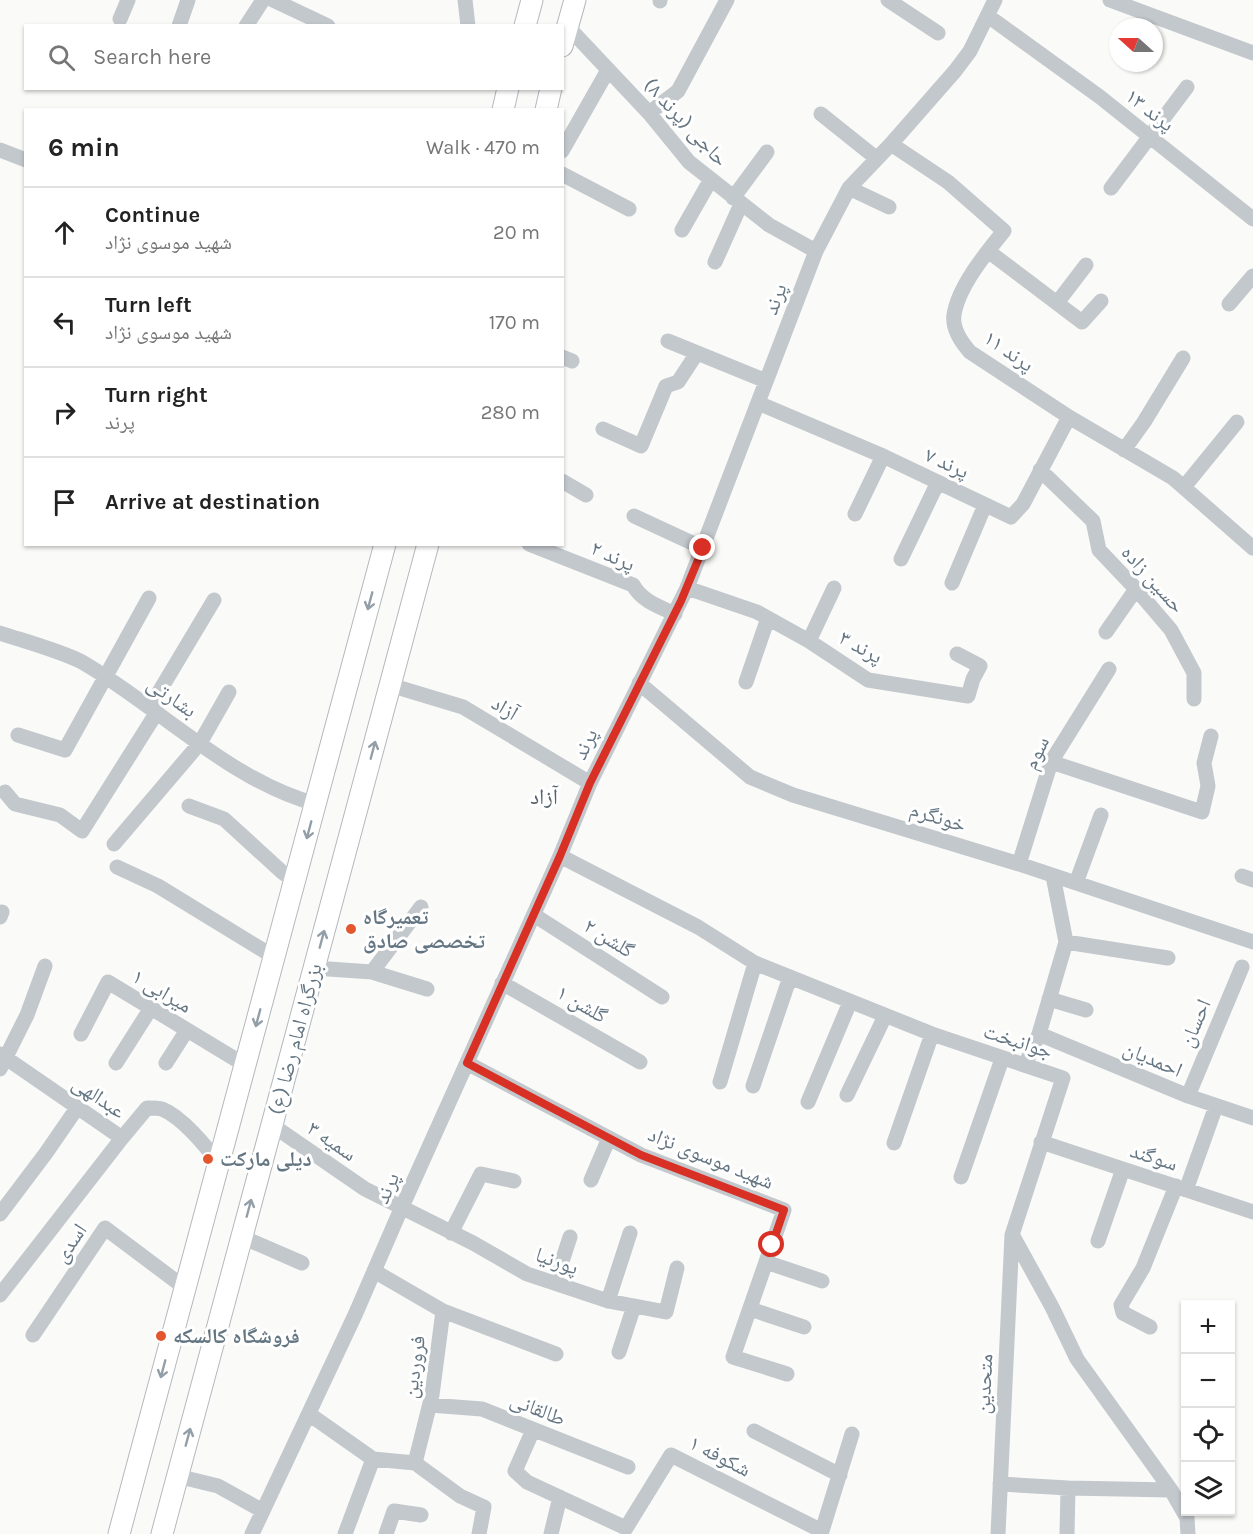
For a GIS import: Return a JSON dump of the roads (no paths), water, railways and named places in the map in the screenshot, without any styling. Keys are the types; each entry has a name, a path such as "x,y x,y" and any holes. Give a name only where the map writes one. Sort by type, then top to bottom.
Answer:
{"highway":[{"path":"526,24 532,0"},
{"path":"565,37 575,0"},
{"path":"503,108 507,90"},
{"path":"546,108 551,90"},
{"name":"بزرگراه امام رضا (ع)","path":"119,1534 384,546"},
{"name":"بزرگراه امام رضا (ع)","path":"162,1534 427,546"}],"street":[{"path":"120,19 128,0"},
{"path":"179,24 188,0"},
{"path":"247,24 263,0"},
{"path":"273,0 324,24"},
{"path":"465,0 468,24"},
{"path":"649,113 678,91 727,0"},
{"path":"888,0 938,33"},
{"name":"پرند","path":"252,1534 374,1271 534,915 590,783 687,588 816,250 849,188 955,71 970,51 996,0"},
{"path":"1110,0 1134,4 1253,54"},
{"name":"پرند ۱۳","path":"988,16 1150,136 1253,219"},
{"name":"حاجی (پرند ۸)","path":"565,37 608,70 649,113 689,162 710,181 769,225 816,250"},
{"path":"564,147 608,70"},
{"path":"1111,188 1188,87"},
{"path":"820,114 876,158"},
{"name":"پرند ۱۱","path":"891,144 948,182 1004,231 962,291 953,317 959,340 970,352 1069,417 1173,478 1253,547"},
{"path":"0,150 24,159"},
{"path":"715,262 737,201 767,152"},
{"path":"564,175 629,209"},
{"path":"682,230 710,181"},
{"path":"849,188 890,207"},
{"path":"988,251 1082,322 1101,301"},
{"path":"1057,303 1086,265"},
{"path":"1228,304 1253,276"},
{"path":"668,341 766,381"},
{"path":"603,429 641,446 666,386 678,382 697,353"},
{"path":"1124,450 1183,358"},
{"name":"پرند ۷","path":"758,403 883,456 1011,517 1023,504 1069,417"},
{"path":"1184,488 1238,422"},
{"path":"855,514 883,456"},
{"name":"حسین زاده","path":"1040,470 1093,521 1099,550 1171,630 1194,674 1194,699"},
{"path":"902,559 938,482"},
{"path":"564,483 586,495"},
{"path":"952,583 985,505"},
{"path":"634,516 703,548"},
{"name":"پرند ۲","path":"534,546 633,585 645,600 675,614"},
{"name":"پرند ۳","path":"687,588 757,612 809,641 868,680 969,696 973,679 980,666 957,654"},
{"path":"809,641 834,588"},
{"path":"1107,632 1136,589"},
{"path":"18,735 65,750 149,598"},
{"path":"5,792 15,804 60,815 82,831 214,600"},
{"path":"746,681 768,618"},
{"name":"بشارتی","path":"0,633 79,660 153,709 231,766 295,799 316,804"},
{"name":"سوم","path":"1019,864 1051,762 1109,669"},
{"name":"خونگرم","path":"639,683 757,781 793,795 1019,864 1253,942"},
{"name":"آزاد","path":"390,685 463,707 590,783"},
{"path":"114,844 200,743 229,692"},
{"path":"1051,762 1202,812 1208,786 1204,763 1211,736"},
{"path":"189,806 224,819 295,881"},
{"path":"1076,883 1101,815"},
{"name":"جوانبخت","path":"560,856 698,927 755,963 932,1034 1063,1078 1012,1236"},
{"path":"117,867 158,886 274,957"},
{"path":"1025,1065 1039,1034 1066,942 1053,876"},
{"path":"372,972 421,908"},
{"name":"گلشن ۲","path":"534,915 662,997"},
{"path":"1066,942 1168,958"},
{"path":"720,1082 755,963"},
{"path":"2,1061 27,1015 45,966"},
{"name":"احسان","path":"1188,1096 1242,967"},
{"path":"314,968 372,972 427,989"},
{"path":"753,1086 790,977"},
{"name":"میرابی ۱","path":"81,1034 108,982 245,1065"},
{"name":"گلشن ۱","path":"502,983 640,1062"},
{"path":"1049,999 1086,1010"},
{"path":"808,1102 850,1002"},
{"path":"116,1063 151,1008"},
{"path":"847,1095 885,1016"},
{"path":"166,1063 187,1030"},
{"path":"894,1143 932,1034"},
{"name":"احمدیان","path":"1039,1034 1188,1096 1253,1118"},
{"path":"961,1177 1002,1059"},
{"name":"عبدالهی","path":"2,1061 122,1138 147,1108 161,1108 197,1138 219,1164"},
{"name":"شهید موسوی نژاد","path":"467,1063 641,1155 784,1210 733,1357 787,1374"},
{"path":"1150,1327 1123,1313 1121,1305 1143,1268 1216,1106"},
{"path":"0,1214 77,1108"},
{"name":"سمیه ۳","path":"272,1125 365,1190 400,1209"},
{"path":"197,1138 226,1135"},
{"path":"0,1295 122,1138"},
{"path":"591,1179 609,1138"},
{"name":"سوگند","path":"1041,1142 1253,1212"},
{"path":"1098,1241 1123,1169"},
{"path":"451,1233 481,1174 514,1181"},
{"name":"پورنیا","path":"400,1209 451,1233 527,1274 608,1301 666,1312 677,1268"},
{"name":"اسدی","path":"33,1335 105,1228 185,1288"},
{"path":"608,1301 630,1233"},
{"path":"1012,1236 1052,1307 1077,1359 1171,1490 1186,1518 1188,1534"},
{"name":"متحدین","path":"998,1534 1012,1236"},
{"path":"242,1237 302,1263"},
{"path":"555,1283 570,1237"},
{"path":"766,1262 822,1281"},
{"name":"فروردین","path":"374,1271 443,1311 430,1405 416,1463"},
{"path":"619,1352 634,1306"},
{"path":"750,1309 804,1327"},
{"path":"443,1311 556,1354"},
{"name":"طالقانی","path":"430,1405 482,1409 628,1467"},
{"path":"309,1414 373,1459 416,1463 460,1496 484,1507 479,1534"},
{"name":"شکوفه ۱","path":"533,1430 515,1471 527,1482 626,1528 671,1455 822,1531 852,1434"},
{"path":"754,1431 840,1474"},
{"path":"345,1534 373,1459"},
{"path":"177,1476 218,1486 263,1511"},
{"path":"1000,1484 1171,1490"},
{"path":"1067,1534 1068,1488"},
{"path":"551,1534 560,1497"},
{"path":"386,1534 394,1511 421,1515"}],"place":[{"name":"تعمیرگاه تخصصی صادق","path":"351,929"},
{"name":"دیلی مارکت","path":"208,1159"},
{"name":"فروشگاه کالسکه","path":"161,1336"}],"district":[{"name":"آزاد","path":"544,797"}]}
